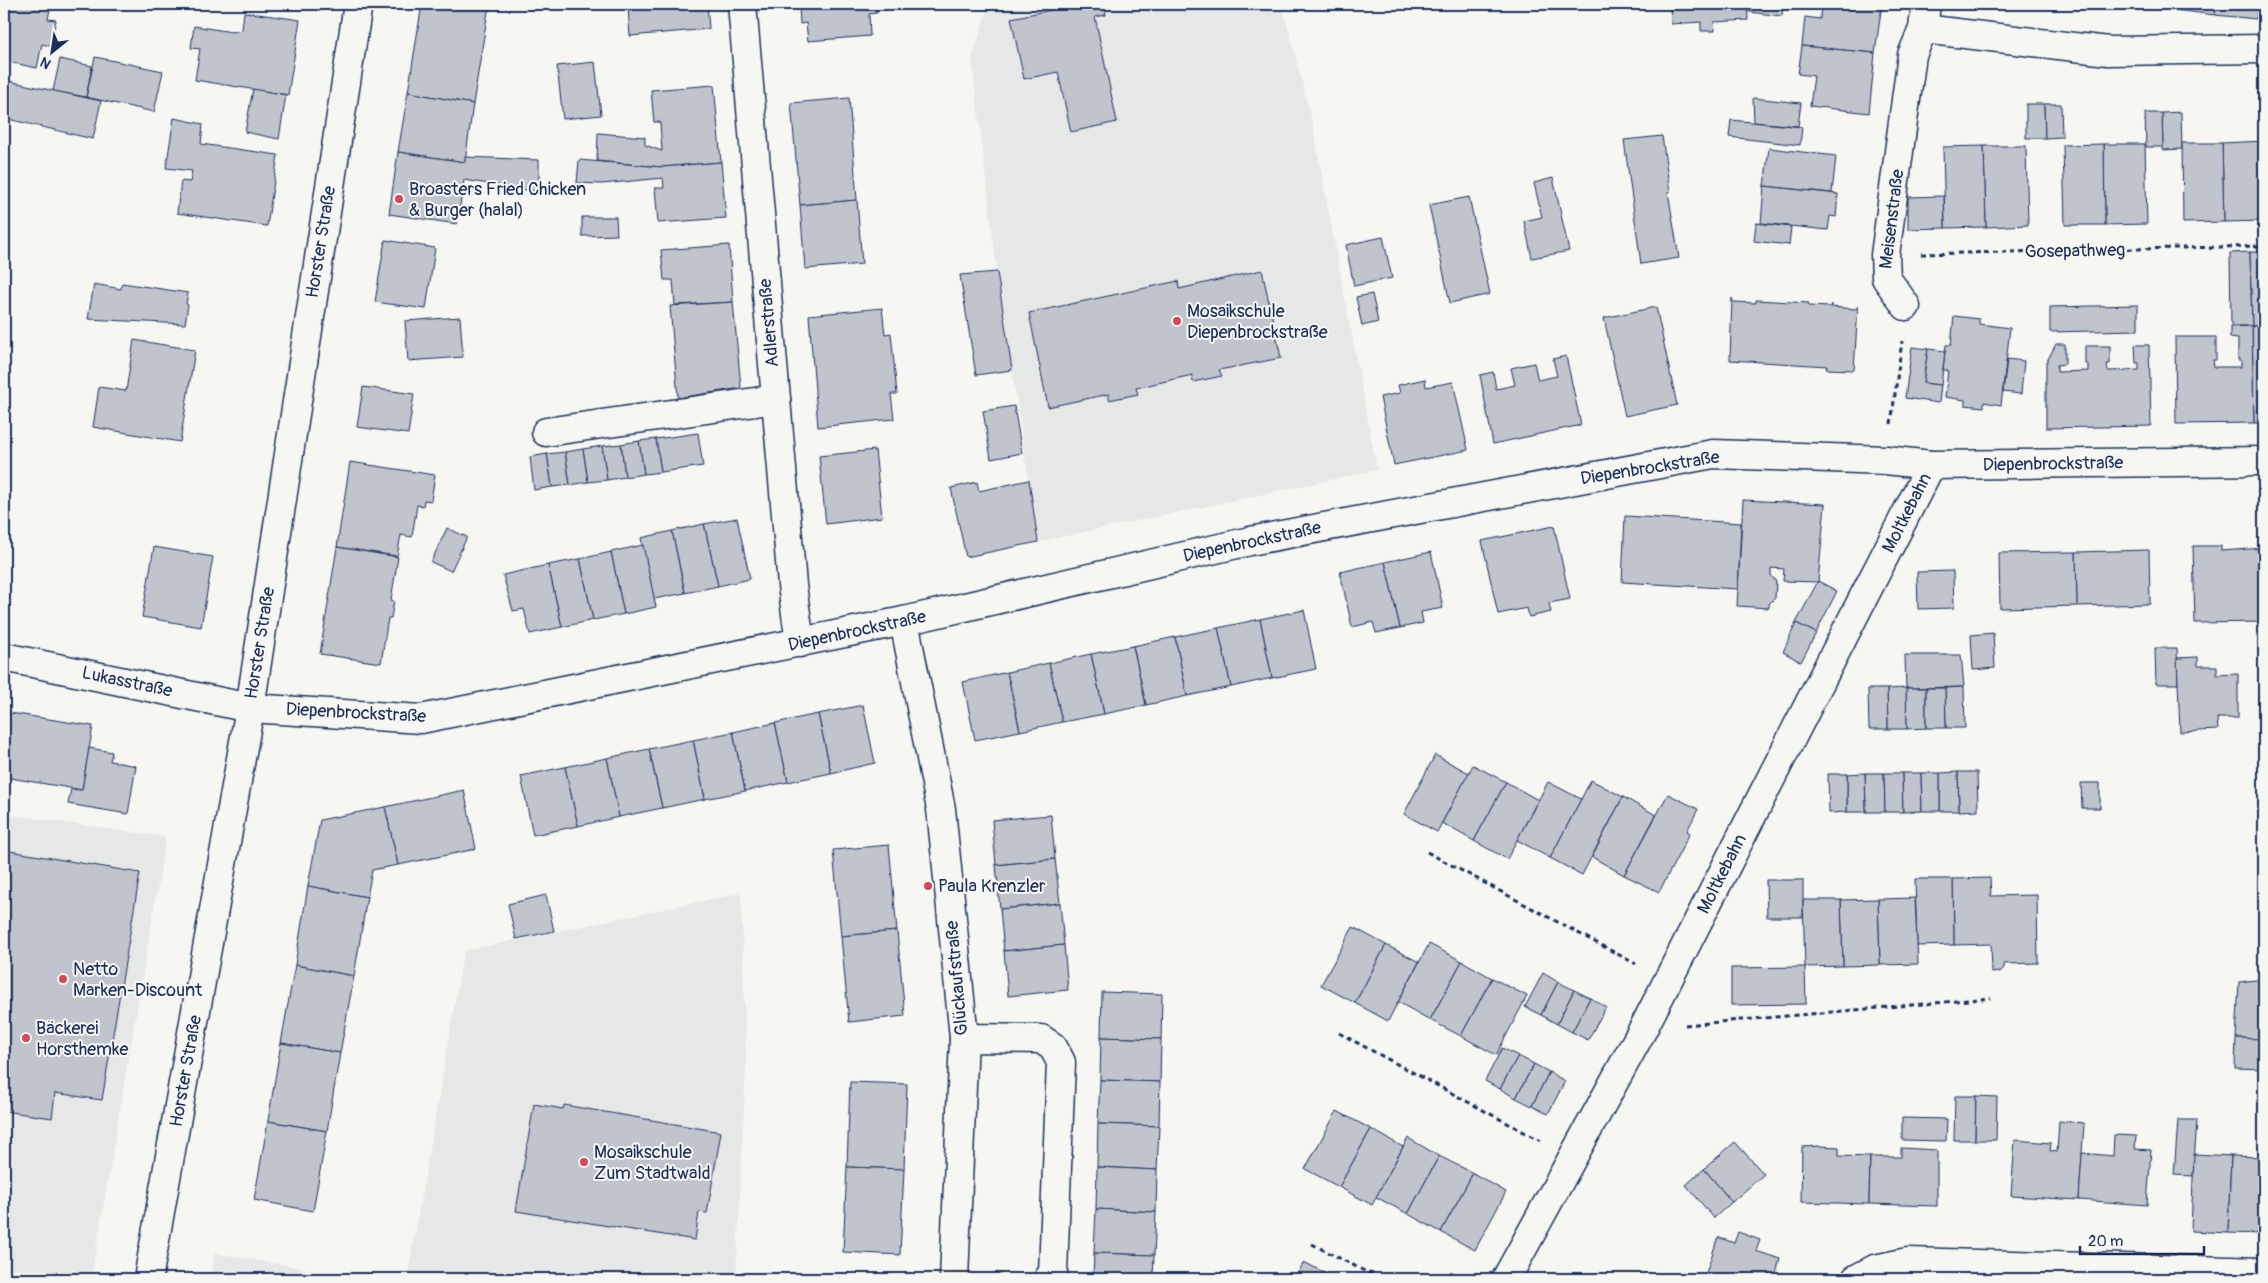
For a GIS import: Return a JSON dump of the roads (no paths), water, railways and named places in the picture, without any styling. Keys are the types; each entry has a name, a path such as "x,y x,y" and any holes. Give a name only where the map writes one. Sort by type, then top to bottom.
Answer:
{"street":[{"name":"Horster Straße","path":"148,1279 250,708 358,4"},
{"name":"Adlerstraße","path":"742,4 792,585 800,643"},
{"path":"1925,16 2108,52 2264,48"},
{"name":"Meisenstraße","path":"1906,306 1886,278 1885,255 1912,55 1925,16"},
{"path":"546,432 776,399"},
{"name":"Diepenbrockstraße","path":"250,708 421,720 904,621 1250,540 1713,454 1886,460 1931,465 2264,461"},
{"name":"Moltkebahn","path":"1506,1279 1643,1029 1931,465"},
{"name":"Glückaufstraße","path":"904,621 941,809 964,1038 954,1279"},
{"name":"Lukasstraße","path":"4,657 250,708"},
{"path":"964,1038 1041,1039 1053,1047 1061,1062 1053,1273 1048,1279"},
{"path":"1856,1279 1875,1268 1908,1262 2264,1272"}],"place":[{"name":"Broasters Fried Chicken & Burger (halal)","path":"399,199"},
{"name":"Mosaikschule Diepenbrockstraße","path":"1177,321"},
{"name":"Paula Krenzler","path":"928,886"},
{"name":"Netto Marken-Discount","path":"63,979"},
{"name":"Bäckerei Horsthemke","path":"26,1038"},
{"name":"Mosaikschule Zum Stadtwald","path":"584,1162"}]}
